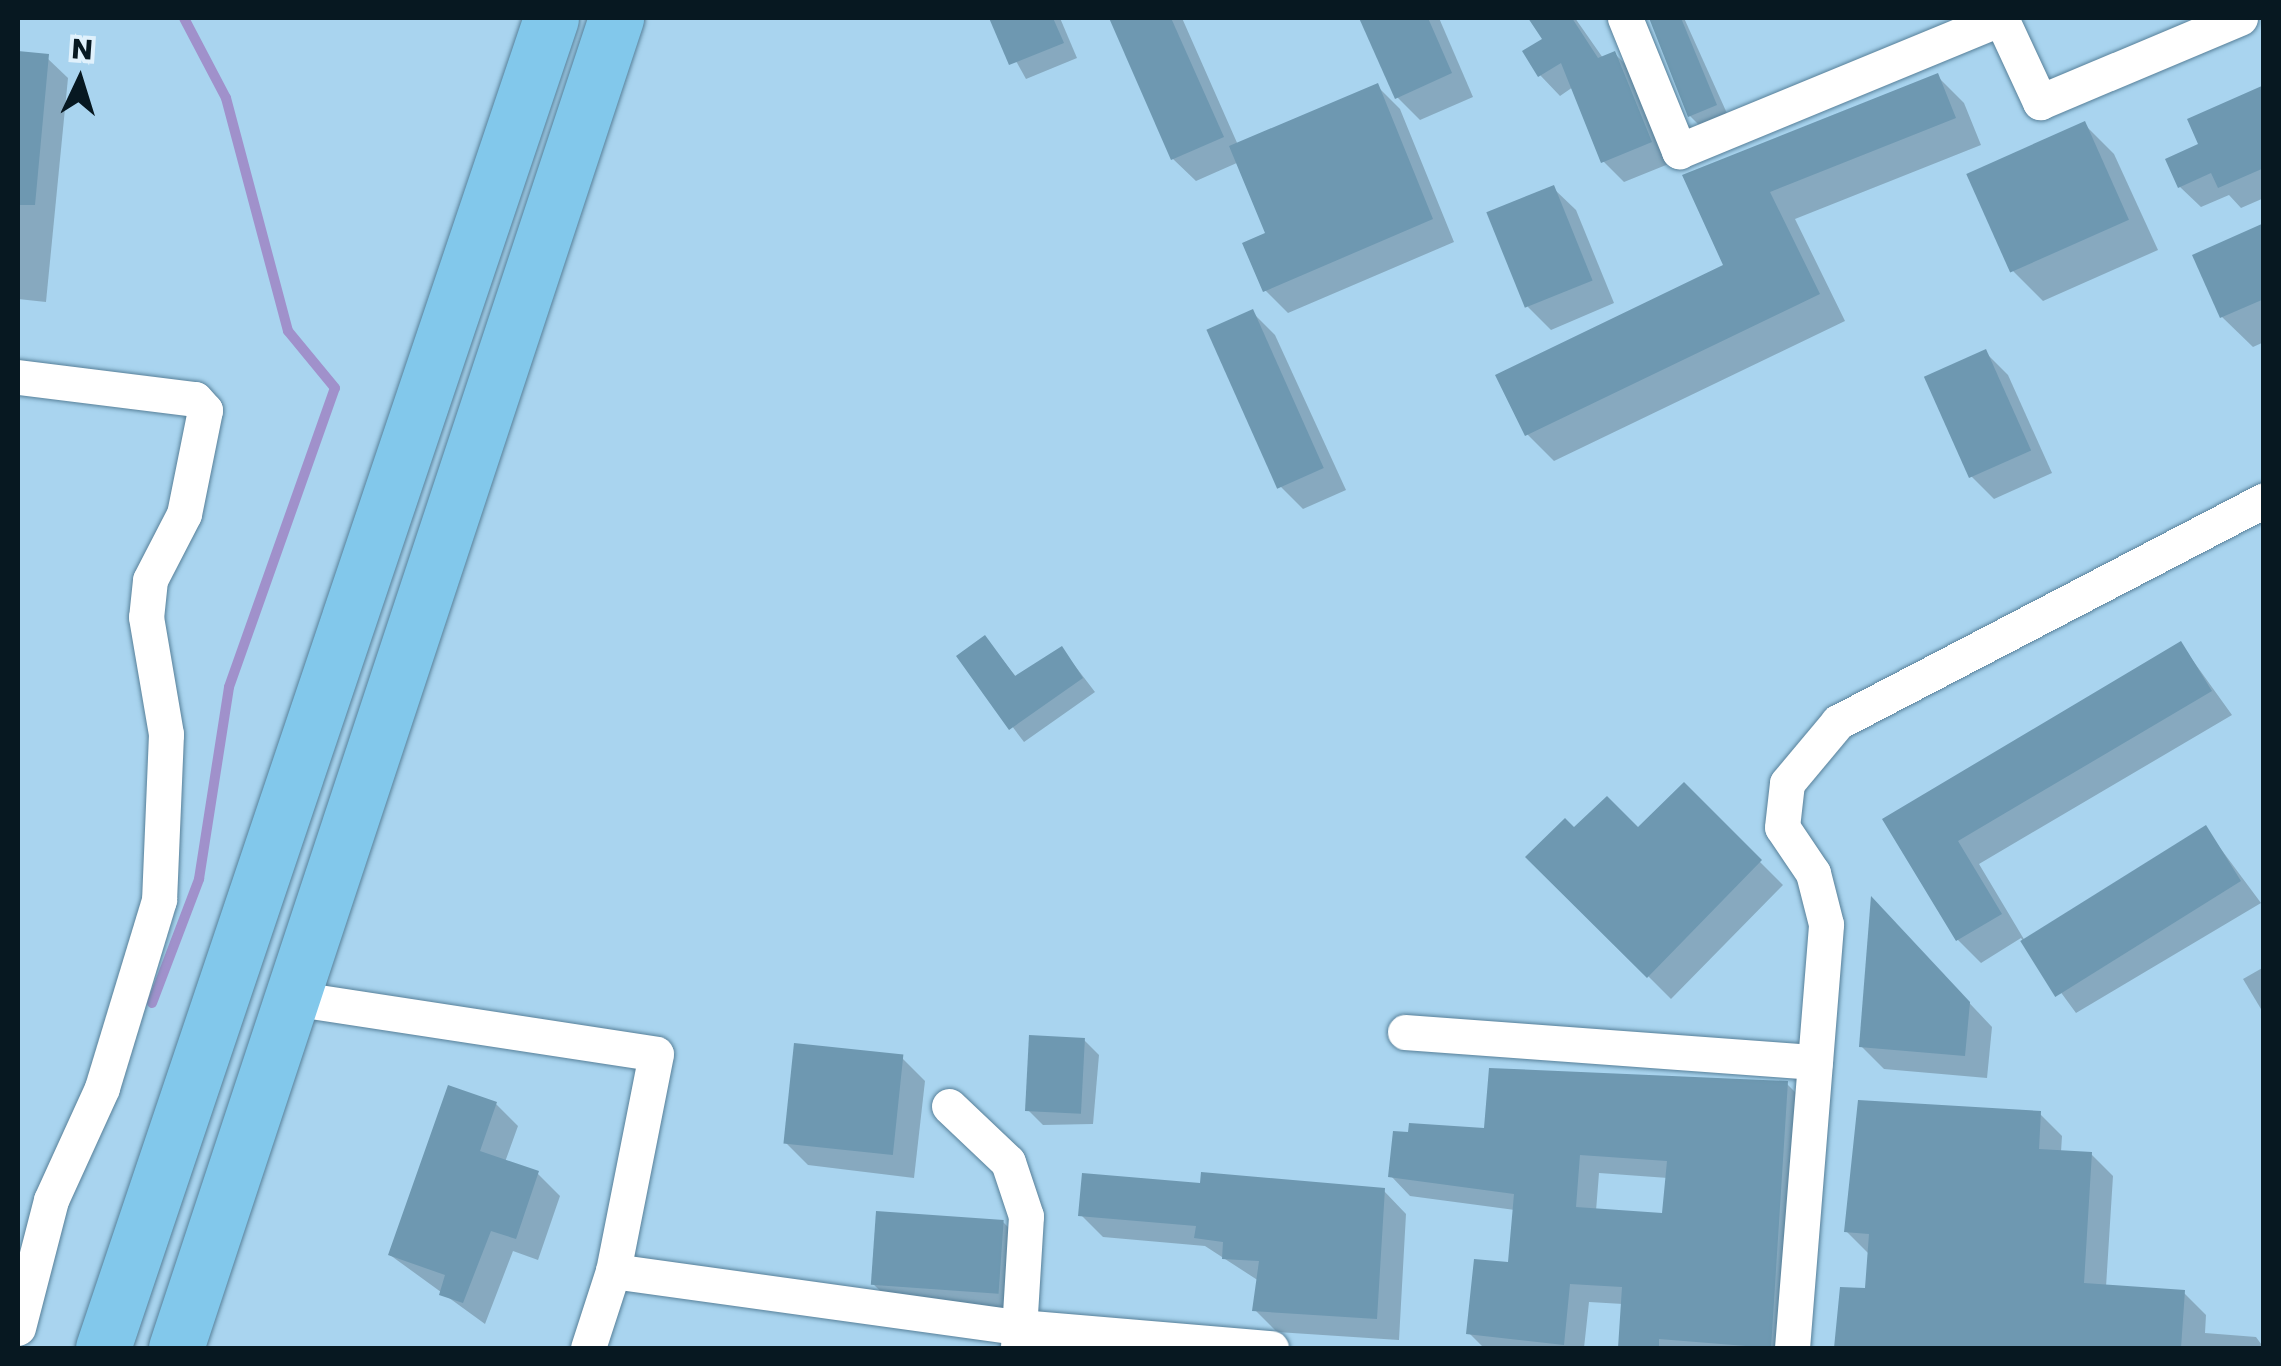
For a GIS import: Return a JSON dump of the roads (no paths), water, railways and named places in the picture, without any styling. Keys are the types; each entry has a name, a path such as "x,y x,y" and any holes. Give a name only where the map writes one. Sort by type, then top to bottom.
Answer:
{"main road":[{"path":"103,1348 550,18"},
{"path":"176,1348 616,18"}],"street":[{"path":"1625,18 1678,151 2001,18 2040,102 2240,18"},
{"path":"18,376 195,399 205,410 184,514 150,580 146,616 166,734 159,900 102,1088 51,1200 18,1328"},
{"path":"1792,1348 1826,924 1813,873 1782,827 1788,782 1838,722 2264,500"},
{"path":"292,998 656,1054 614,1270 588,1348"},
{"path":"1405,1032 1815,1062"},
{"path":"949,1106 1008,1162 1026,1216 1018,1338"},
{"path":"614,1270 1018,1338 1271,1348"}],"waterway":[{"path":"152,1003 199,879 229,687 335,388 288,331 226,98 184,18"}]}
